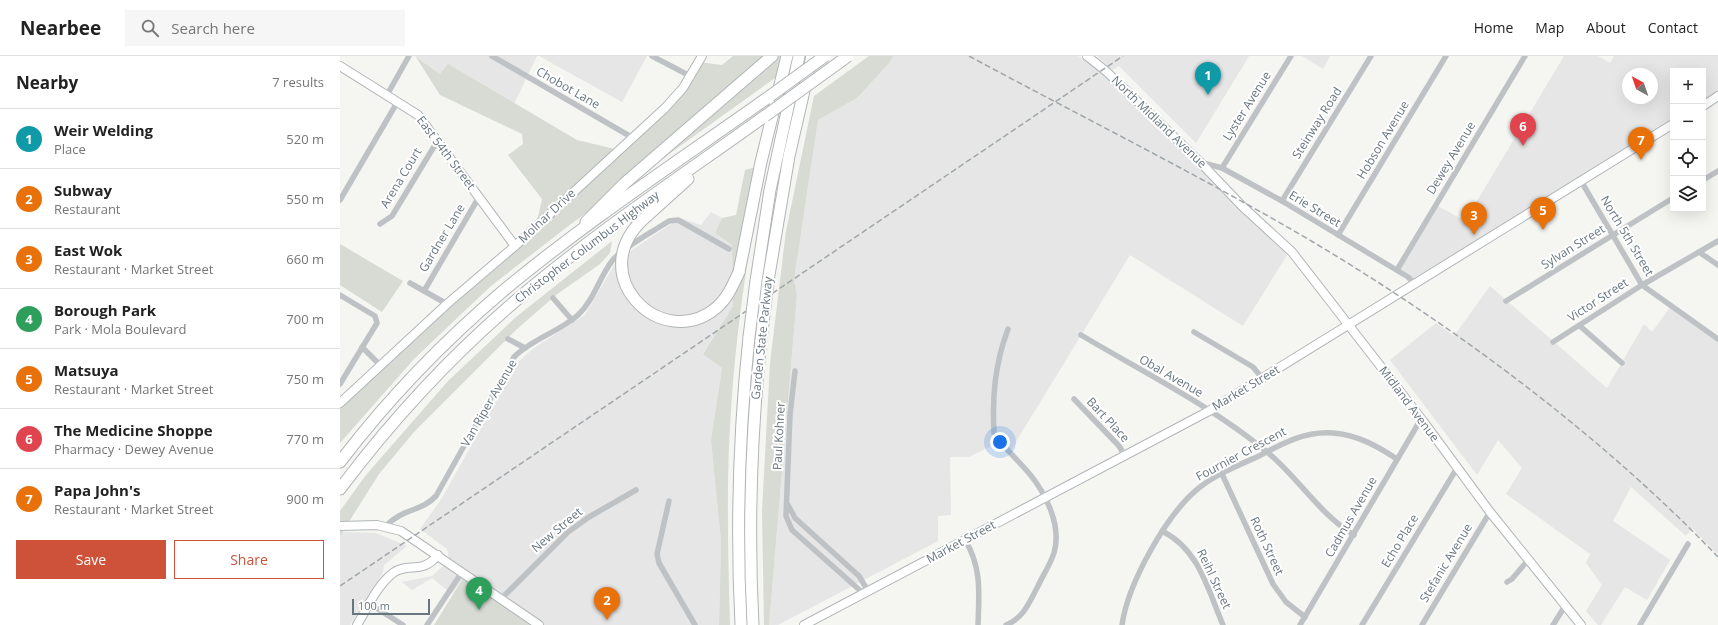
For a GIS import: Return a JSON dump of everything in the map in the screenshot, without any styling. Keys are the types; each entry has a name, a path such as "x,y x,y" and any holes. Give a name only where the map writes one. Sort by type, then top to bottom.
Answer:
{"highway":[{"path":"566,242 608,199 740,80 761,56"},
{"path":"662,151 772,56"},
{"path":"725,145 648,215 636,224 624,246 622,269 624,282 630,294 639,305 650,313 664,319 678,321 692,320 704,316 716,308 726,298 739,272 760,162 787,56"},
{"name":"Garden State Parkway","path":"741,625 739,543 740,467 749,337 756,281 772,183 799,56"},
{"name":"Garden State Parkway","path":"753,625 751,550 752,468 761,340 768,281 790,151 812,56"},
{"name":"Christopher Columbus Highway","path":"340,462 385,408 441,348 502,292 566,242 825,56"},
{"name":"Christopher Columbus Highway","path":"340,489 380,438 418,395 498,316 571,256 848,56"}],"street":[{"path":"386,94 410,56"},
{"name":"Chobot Lane","path":"492,56 632,138"},
{"path":"652,56 692,77"},
{"name":"Molnar Drive","path":"340,403 447,304 515,246 675,99 692,77 702,56"},
{"name":"North Midland Avenue","path":"1087,56 1107,72 1228,191"},
{"name":"Lyster Avenue","path":"1222,168 1291,56"},
{"name":"Steinway Road","path":"1282,201 1371,56"},
{"name":"Hobson Avenue","path":"1338,235 1446,56"},
{"name":"Dewey Avenue","path":"1397,270 1525,56"},
{"name":"East 54th Street","path":"340,66 398,101 418,115 515,246"},
{"path":"1706,104 1718,96"},
{"path":"340,200 398,101"},
{"name":"Market Street","path":"804,625 1209,411 1670,126"},
{"name":"Arena Court","path":"380,224 392,216 438,140"},
{"name":"Erie Street","path":"1200,162 1222,168 1282,201 1397,270 1415,284"},
{"path":"1706,178 1718,171"},
{"name":"North 5th Street","path":"1581,181 1642,285 1718,339"},
{"name":"Midland Avenue","path":"1228,191 1292,252 1421,419 1490,512 1581,625"},
{"name":"Gardner Lane","path":"424,291 479,197"},
{"name":"Sylvan Street","path":"1506,301 1670,200"},
{"name":"Van Riper Avenue","path":"386,526 397,516 424,506 436,496 514,358 525,348 572,320 583,310 607,268 616,256 669,221 678,220 729,249"},
{"name":"Victor Street","path":"1553,342 1642,285 1718,241"},
{"path":"1699,252 1718,265"},
{"path":"410,283 447,304"},
{"path":"340,295 375,316 377,319 377,323 340,384"},
{"path":"553,298 572,320"},
{"path":"1580,326 1622,363"},
{"path":"1006,625 1016,620 1025,610 1054,552 1055,525 1045,498 1029,473 994,433 995,373 998,355 1008,329"},
{"path":"1194,332 1253,367 1262,378"},
{"name":"Obal Avenue","path":"1081,335 1209,411 1267,452 1333,520 1354,535"},
{"path":"508,339 525,348"},
{"path":"362,347 380,365"},
{"name":"Paul Kohner","path":"794,371 790,415 786,516 792,530 866,592"},
{"name":"Bart Place","path":"1074,399 1120,446 1125,456"},
{"name":"Cadmus Avenue","path":"1300,625 1421,419"},
{"name":"Fournier Crescent","path":"1122,625 1136,581 1162,531 1175,512 1190,495 1222,474 1297,438 1320,433 1332,433 1365,441 1397,459"},
{"name":"Echo Place","path":"1362,625 1457,468"},
{"name":"Roth Street","path":"1222,474 1270,580 1286,602 1304,617"},
{"name":"New Street","path":"501,598 568,532 589,517 636,490"},
{"path":"670,501 657,554 659,563 695,625"},
{"path":"787,503 795,518 859,576 866,592"},
{"name":"Stefanic Avenue","path":"1422,625 1490,512"},
{"path":"340,526 386,526 401,531 539,625"},
{"name":"Reihl Street","path":"1162,531 1179,541 1191,554 1223,625"},
{"path":"965,540 972,552 978,574 978,625"},
{"path":"1640,625 1688,544"},
{"path":"357,625 382,585 394,573 401,569 426,566 438,555"},
{"path":"1507,582 1512,579 1528,560"},
{"path":"427,625 462,572"},
{"path":"370,604 403,625"},
{"path":"1553,625 1565,606"}],"shaded area":[{"path":"415,56 537,56 514,104 448,65 440,74"},
{"path":"539,56 647,56 622,102"},
{"path":"733,56 786,56 782,73 571,224 491,286 415,358 340,443 340,406 536,226 542,199 508,155 523,144 522,134 440,95 416,57 440,74 448,64 577,140 619,150 661,112 699,62 722,65"},
{"path":"869,56 893,56 890,62 857,98 818,120 794,280 797,295 769,625 764,625 762,511 770,363 786,231 814,96"},
{"path":"893,56 1078,56 1089,62 1106,77 1275,241 1287,255 1243,326 1130,255 1011,450 1001,441 969,457 950,457 951,515 938,516 938,541 778,625 769,625 797,296 794,280 818,120 857,98 890,62"},
{"path":"1097,56 1249,56 1196,143 1119,66 1113,70"},
{"path":"1302,56 1330,56 1323,69"},
{"path":"1564,56 1598,56 1610,63 1614,56 1718,56 1718,94 1706,101 1706,68 1670,68 1670,123 1415,281 1398,270 1438,206 1465,221"},
{"path":"764,165 744,287 733,379 729,437 728,491 730,625 719,625 721,541 711,440 722,368 703,354 733,306 732,245 715,233 722,218 736,215 745,170"},
{"path":"711,212 722,218 715,233 732,245 733,306 703,353 722,368 711,440 721,541 719,625 538,625 465,575 452,594 432,578 412,590 402,582 432,576 449,561 447,549 420,529 442,498 518,362 534,348 585,315 617,260 680,218 701,225"},
{"path":"612,241 610,253 600,264 556,295 516,330 414,432 379,474 340,536 340,511 366,475 448,381 516,317"},
{"path":"340,244 403,281 382,312 340,285"},
{"path":"1490,286 1607,388 1644,324 1652,332 1671,306 1718,338 1718,555 1692,528 1686,536 1631,487 1613,521 1670,560 1647,600 1625,587 1601,625 1598,625 1586,611 1602,585 1586,563 1590,554 1506,494 1522,468 1498,440 1477,475 1390,360 1436,323 1454,336"},
{"path":"342,532 376,533 407,546 384,565 383,573 350,625 340,625 340,536"},
{"path":"465,575 538,625 434,625"}],"railway":[{"path":"969,56 1185,170 1271,218 1367,275 1421,310 1526,386 1577,427 1673,512 1718,557"},
{"path":"340,586 1123,56"}],"place":[{"name":"Weir Welding","path":"1208,95"},
{"name":"The Medicine Shoppe","path":"1523,146"},
{"name":"Papa John's","path":"1641,160"},
{"name":"Matsuya","path":"1543,230"},
{"name":"East Wok","path":"1474,235"},
{"name":"Borough Park","path":"479,610"},
{"name":"Subway","path":"607,620"}]}
